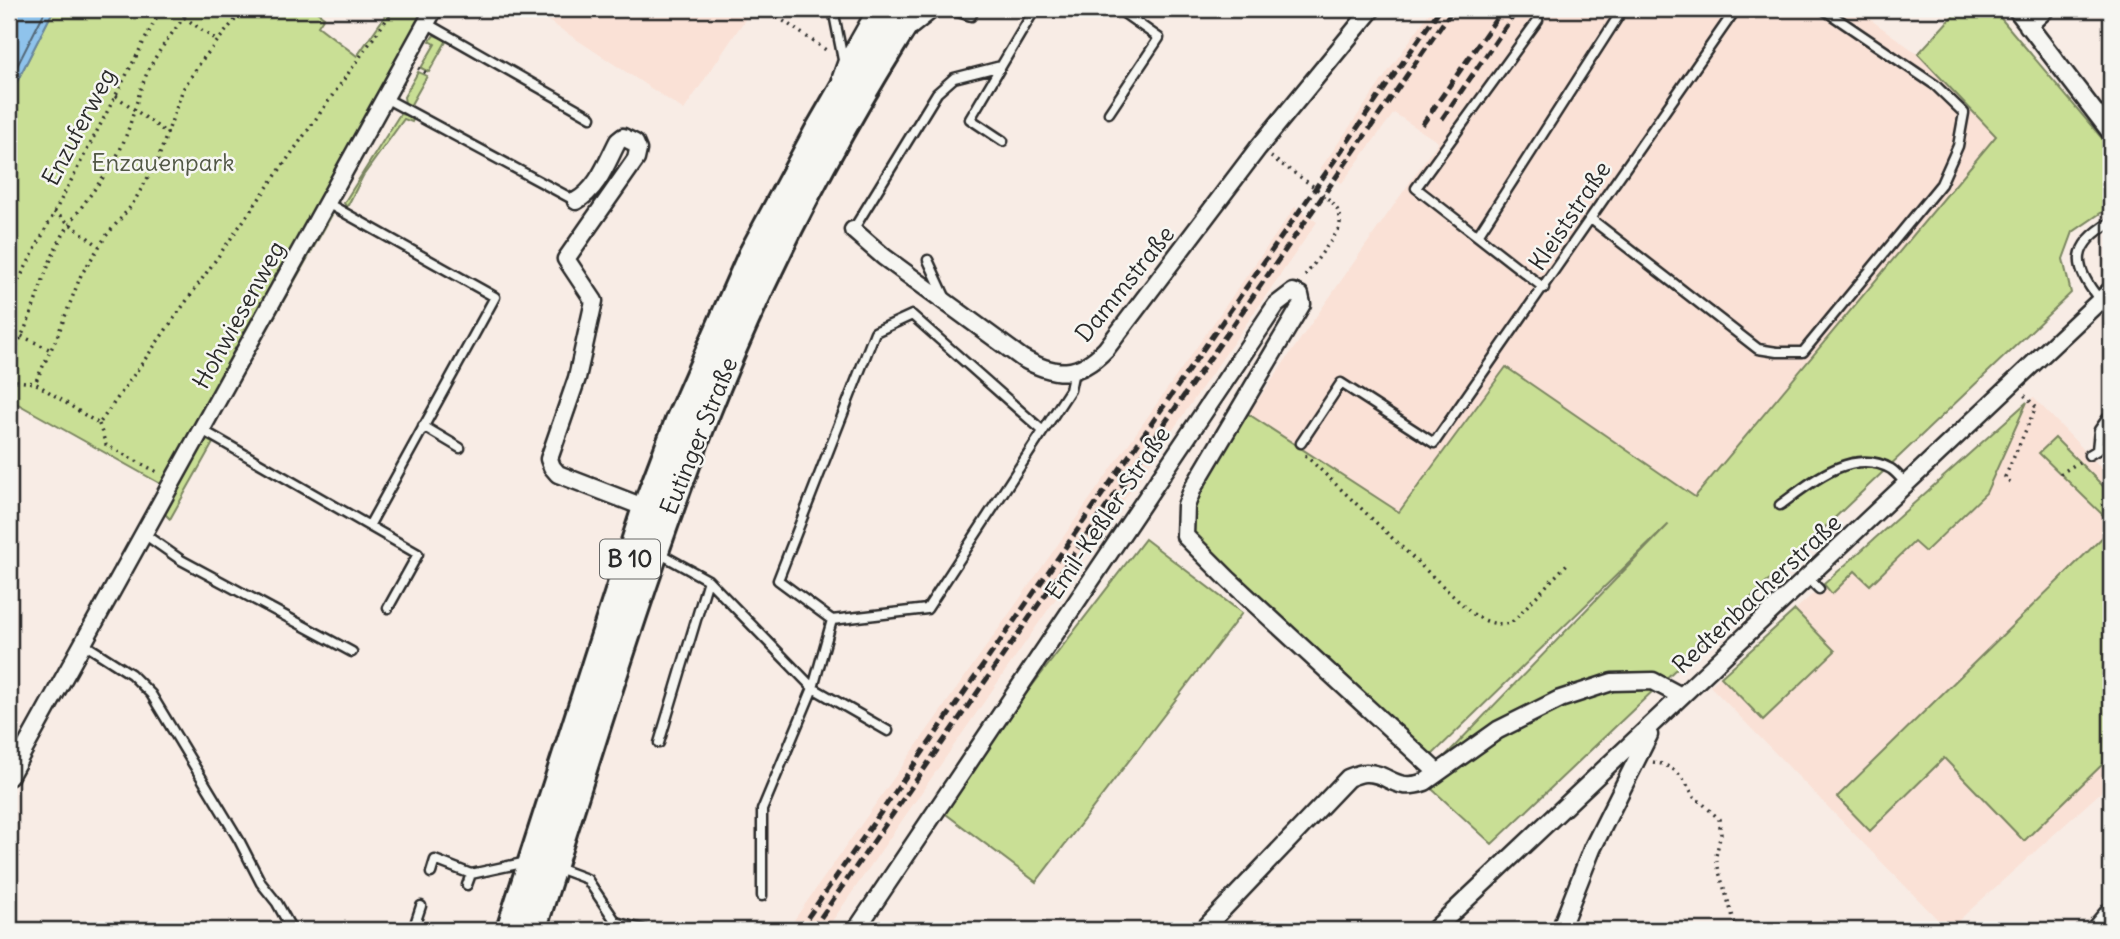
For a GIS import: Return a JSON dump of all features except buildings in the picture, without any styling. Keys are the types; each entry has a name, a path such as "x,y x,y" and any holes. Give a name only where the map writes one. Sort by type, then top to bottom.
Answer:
{"main road":[{"name":"Eutinger Straße","path":"532,930 543,863 646,508 679,421 727,308 758,244 818,132 889,9"},
{"name":"Eutinger Straße","path":"510,930 543,863 705,417 754,301 799,209 887,50 914,9"}],"street":[{"name":"Dammstraße","path":"853,230 884,257 1037,366 1056,372 1074,371 1095,360 1106,349 1258,148 1372,9"},
{"path":"2016,9 2111,133"},
{"path":"2028,26 2046,9"},
{"name":"Hohwiesenweg","path":"9,777 430,16"},
{"path":"576,201 596,182 618,141 623,137 635,143 638,150 636,159 566,259 594,300 577,378 549,459 558,474 646,508"},
{"path":"1293,292 1300,295 1302,304 1193,488 1186,506 1185,536 1437,772"},
{"name":"Emil-Keßler-Straße","path":"856,930 1276,305 1293,292"},
{"name":"Redtenbacherstraße","path":"1434,930 1681,696 1711,676 1814,584 1907,485 2106,295"},
{"path":"1203,930 1348,778 1364,772 1380,776 1394,784 1413,786 1425,782 1497,730 1560,699 1612,682 1653,681 1681,696"},
{"path":"1560,930 1592,849 1654,726 1666,713"},
{"path":"2094,930 2111,910"}],"lane":[{"path":"833,9 843,60"},
{"path":"818,132 843,60 872,9"},
{"path":"887,50 939,9"},
{"path":"948,9 971,16 975,9"},
{"path":"1003,141 970,118 1035,9"},
{"path":"1109,113 1159,38 1118,9"},
{"path":"1478,235 1623,9"},
{"name":"Kleiststraße","path":"1301,443 1341,383 1434,443 1736,9"},
{"path":"1591,219 1758,349 1803,352 1941,184 1958,146 1964,113 1935,85 1823,9"},
{"path":"430,16 591,117"},
{"path":"1538,20 1416,188 1544,288"},
{"path":"853,230 937,93 954,78 1002,66"},
{"path":"385,98 576,201"},
{"path":"327,203 495,297 369,526"},
{"path":"2106,295 2086,281 2078,259 2082,246 2095,231 2111,222"},
{"path":"928,260 948,304"},
{"path":"1042,431 912,315 875,331 779,580 832,620 927,609 1070,390 1074,371"},
{"path":"2093,453 2099,430 2111,413"},
{"path":"423,426 460,448"},
{"path":"202,430 418,554 388,608"},
{"path":"2093,453 2111,442"},
{"path":"1780,505 1813,481 1846,465 1868,463 1885,467 1892,470 1907,485"},
{"path":"144,534 193,566 352,652"},
{"path":"655,551 708,580 813,688 888,731"},
{"path":"659,743 708,580"},
{"path":"762,896 762,810 813,688 832,620"},
{"path":"84,644 131,674 151,694 239,840 261,883 292,930"},
{"path":"431,873 435,860 471,874 543,863 587,879 617,926 645,930"},
{"path":"467,884 471,874"},
{"path":"413,930 421,906"}],"path":[{"name":"Enzuferweg","path":"9,299 161,9"},
{"path":"173,9 217,41"},
{"path":"9,358 23,337 46,270 69,223 114,160 149,69 165,41 189,9"},
{"path":"35,383 51,350 74,289 99,246 141,192 157,162 183,89 244,9"},
{"path":"99,424 394,9"},
{"path":"766,9 820,45"},
{"path":"116,96 168,134"},
{"path":"1258,148 1331,201 1340,216 1338,231 1293,292"},
{"path":"54,212 99,246"},
{"path":"9,332 51,350"},
{"path":"9,380 35,383 99,424 106,445 173,481"},
{"path":"2010,482 2005,477 2036,407"},
{"path":"1301,443 1305,457 1470,612 1484,621 1497,625 1511,623 1569,562"},
{"path":"2060,474 2093,453"},
{"path":"1632,770 1652,762 1667,764 1681,774 1696,801 1700,801 1719,819 1721,833 1716,856 1737,930"}],"shaded area":[{"path":"530,9 752,9 684,110"},
{"path":"1432,9 1856,9 1918,54 1996,135 1695,497 1506,367 1399,512 1248,414 1438,142 1394,113 1342,183 1320,169"},
{"path":"1295,207 1317,222 826,930 787,930"},
{"path":"2033,397 2111,478 2111,783 1948,930 1710,686"}],"green space":[{"name":"Enzauenpark","path":"54,9 313,9 324,17 318,26 357,56 390,9 427,9 161,484 9,399 9,97"},
{"path":"1959,9 1993,9 2111,149 2111,203 2073,232 2063,259 2071,293 1492,844 1422,780 1669,524 1429,758 1185,536 1186,506 1239,408 1399,512 1506,367 1695,497 1996,136 1918,54"},
{"path":"434,35 447,40 429,72 421,68 435,44 430,41"},
{"path":"418,72 427,76 410,106 405,103 404,97"},
{"path":"400,114 414,117 412,122 404,119 363,176 347,207 344,203"},
{"path":"333,213 213,426 210,424 327,214"},
{"path":"2027,402 1986,493 1925,552 1914,542 1870,585 1855,571 1832,594 1824,584"},
{"path":"202,438 213,443 170,519 163,512"},
{"path":"2055,438 2111,494 2111,523 2039,453"},
{"path":"2111,529 2111,756 2024,841 1944,758 1870,831 1837,797"},
{"path":"1145,539 1242,613 1036,882 938,808"},
{"path":"1795,610 1835,651 1763,720 1721,677"}],"water":[{"path":"9,9 54,9 9,97"}],"railway":[{"path":"799,930 1440,9"},
{"path":"812,930 1453,9"},
{"path":"1422,125 1503,9"},
{"path":"1442,119 1518,9"}]}
